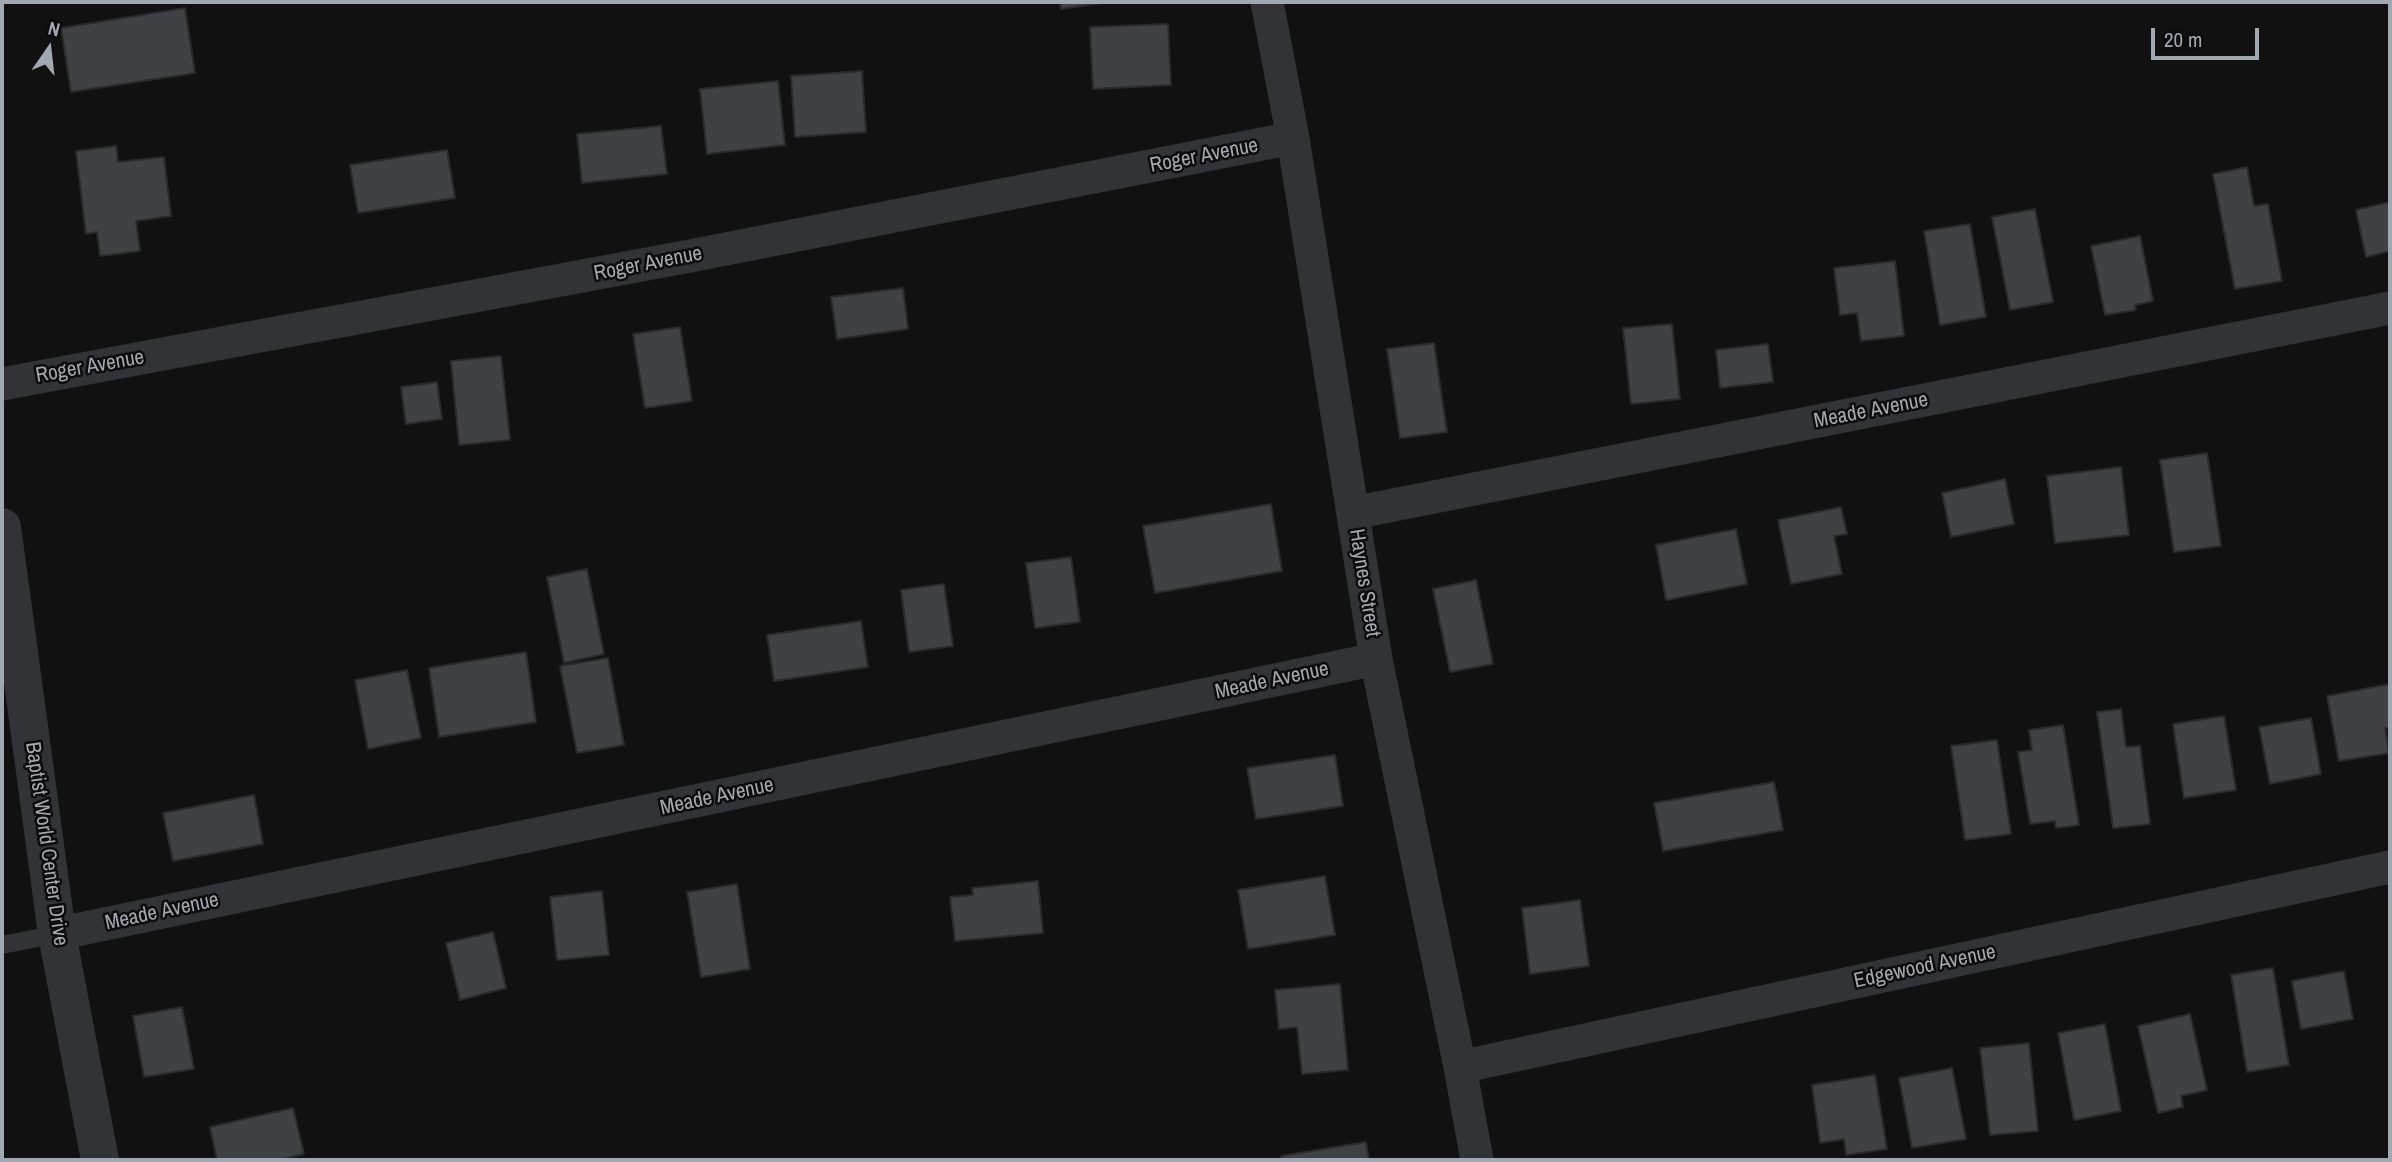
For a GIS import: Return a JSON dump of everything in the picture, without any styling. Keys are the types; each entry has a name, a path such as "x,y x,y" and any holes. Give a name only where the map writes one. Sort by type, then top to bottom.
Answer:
{"street":[{"name":"Haynes Street","path":"1267,2 1293,138 1376,659 1477,1160"},
{"name":"Roger Avenue","path":"2,384 676,259 1293,138"},
{"name":"Meade Avenue","path":"1353,513 2390,308"},
{"name":"Baptist World Center Drive","path":"2,527 58,934 100,1160"},
{"name":"Meade Avenue","path":"58,934 1376,659"},
{"name":"Edgewood Avenue","path":"1460,1067 2390,867"}],"lane":[{"path":"2,945 58,934"}],"building":[{"path":"1060,2 1108,2 1061,9"},
{"path":"185,8 195,73 71,92 61,28"},
{"path":"1168,24 1171,85 1093,89 1090,27"},
{"path":"862,71 866,132 795,137 791,76"},
{"path":"778,81 785,145 707,154 700,89"},
{"path":"661,126 667,174 582,183 577,134"},
{"path":"116,146 118,162 164,157 171,216 136,221 140,251 100,256 97,232 86,234 76,151"},
{"path":"447,150 455,198 358,213 350,165"},
{"path":"2247,167 2254,206 2268,204 2282,281 2235,289 2213,174"},
{"path":"2390,202 2390,251 2366,257 2356,210"},
{"path":"2035,209 2053,302 2010,310 1992,217"},
{"path":"1970,224 1986,317 1940,325 1924,231"},
{"path":"2140,236 2153,301 2135,305 2136,310 2105,315 2091,246"},
{"path":"1895,261 1904,336 1861,341 1857,313 1840,315 1834,268"},
{"path":"903,288 908,329 837,339 831,297"},
{"path":"1672,324 1680,399 1631,404 1623,328"},
{"path":"680,327 692,401 645,408 633,334"},
{"path":"1434,343 1447,432 1400,438 1387,349"},
{"path":"1768,344 1773,382 1720,388 1716,350"},
{"path":"501,356 510,440 459,445 451,361"},
{"path":"437,382 442,419 406,424 401,387"},
{"path":"2207,453 2221,546 2174,552 2160,460"},
{"path":"2121,467 2129,535 2055,543 2047,476"},
{"path":"2005,479 2014,524 1951,537 1942,493"},
{"path":"1271,504 1282,571 1155,593 1143,526"},
{"path":"1841,507 1847,534 1834,536 1842,574 1791,584 1778,520"},
{"path":"1736,529 1747,584 1666,600 1656,545"},
{"path":"1071,557 1080,622 1035,628 1026,563"},
{"path":"587,569 604,654 564,663 547,577"},
{"path":"1476,580 1493,664 1450,672 1433,589"},
{"path":"944,584 953,646 909,652 901,590"},
{"path":"861,621 868,667 774,681 767,635"},
{"path":"526,652 536,722 439,737 429,668"},
{"path":"608,658 624,745 577,753 560,666"},
{"path":"407,670 421,738 368,749 355,680"},
{"path":"2390,684 2390,727 2385,728 2389,753 2339,761 2327,696"},
{"path":"2121,709 2126,747 2140,746 2150,824 2113,828 2097,712"},
{"path":"2224,716 2236,790 2184,798 2173,724"},
{"path":"2311,718 2321,774 2270,784 2259,727"},
{"path":"2063,725 2079,825 2056,828 2055,821 2030,824 2018,752 2032,750 2029,730"},
{"path":"1997,740 2011,834 1965,840 1951,746"},
{"path":"1335,755 1343,806 1256,819 1247,768"},
{"path":"1774,782 1783,830 1663,851 1654,803"},
{"path":"254,795 263,844 173,861 163,813"},
{"path":"1325,876 1335,935 1248,949 1238,890"},
{"path":"1038,881 1043,933 955,941 950,897 973,895 972,888"},
{"path":"737,884 750,969 701,977 687,892"},
{"path":"602,891 609,955 557,960 550,897"},
{"path":"1580,900 1589,966 1530,974 1522,908"},
{"path":"493,932 506,988 460,1000 446,943"},
{"path":"2273,968 2289,1065 2247,1072 2231,975"},
{"path":"2344,971 2353,1019 2301,1029 2292,981"},
{"path":"1340,984 1348,1070 1302,1074 1297,1027 1279,1029 1275,990"},
{"path":"182,1007 194,1069 144,1077 133,1016"},
{"path":"2190,1014 2207,1090 2181,1096 2183,1107 2158,1113 2138,1026"},
{"path":"2105,1024 2121,1111 2074,1120 2058,1033"},
{"path":"2029,1043 2038,1131 1990,1135 1980,1048"},
{"path":"1952,1068 1966,1139 1912,1148 1899,1078"},
{"path":"1875,1075 1887,1149 1846,1155 1844,1139 1820,1143 1812,1085"},
{"path":"293,1108 304,1154 280,1160 217,1160 210,1127"},
{"path":"1366,1142 1369,1160 1282,1160 1281,1156"}]}
